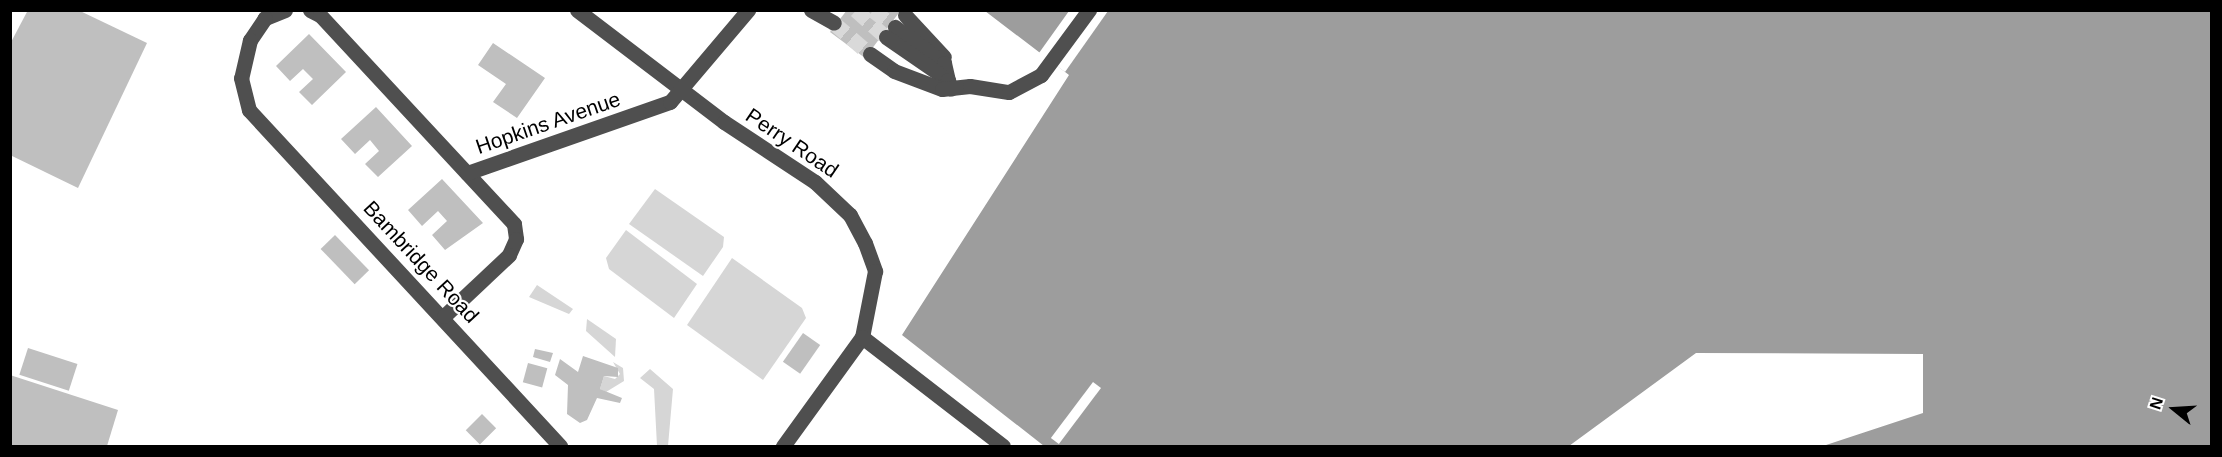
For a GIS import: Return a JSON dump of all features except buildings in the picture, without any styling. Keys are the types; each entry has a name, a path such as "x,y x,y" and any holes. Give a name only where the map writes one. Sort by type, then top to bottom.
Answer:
{"street":[{"name":"Bambridge Road","path":"285,10 265,18 250,40 241,78 249,110 444,316 560,447"},
{"name":"Hopkins Avenue","path":"310,10 467,173 670,102 684,92"},
{"name":"Perry Road","path":"577,10 684,92 815,182 850,215 875,272 862,337"},
{"path":"684,92 748,10"},
{"path":"895,31 876,58 915,80 1002,92 1025,87 1051,63 1089,10"},
{"path":"814,11 834,23"},
{"path":"895,31 944,63 950,84"},
{"path":"895,31 950,84"},
{"path":"444,316 509,255 516,240 514,224 467,173"},
{"path":"783,447 862,337 1003,447"}],"shaded area":[{"path":"985,11 2211,11 2211,446 1823,446 1923,413 1923,354 1696,353 1569,446 1044,446 902,335 1069,75"},
{"path":"655,189 724,237 723,247 703,276 629,224"},
{"path":"626,230 697,284 674,318 609,269 606,258"},
{"path":"732,258 802,308 806,318 763,380 687,325"},
{"path":"537,285 573,309 569,314 529,297"},
{"path":"587,319 616,339 615,357 586,331"},
{"path":"613,362 623,368 624,381 606,392 600,389 604,376 615,379 620,374"},
{"path":"650,369 673,389 668,446 657,446 654,389 640,378"}],"pier":[{"path":"1069,11 1108,11 1065,72 1039,53"},
{"path":"1093,382 1101,388 1059,444 1051,438"}],"tunnel":[{"path":"856,10 886,37"},
{"path":"873,10 895,27"},
{"path":"834,23 870,54"}]}
